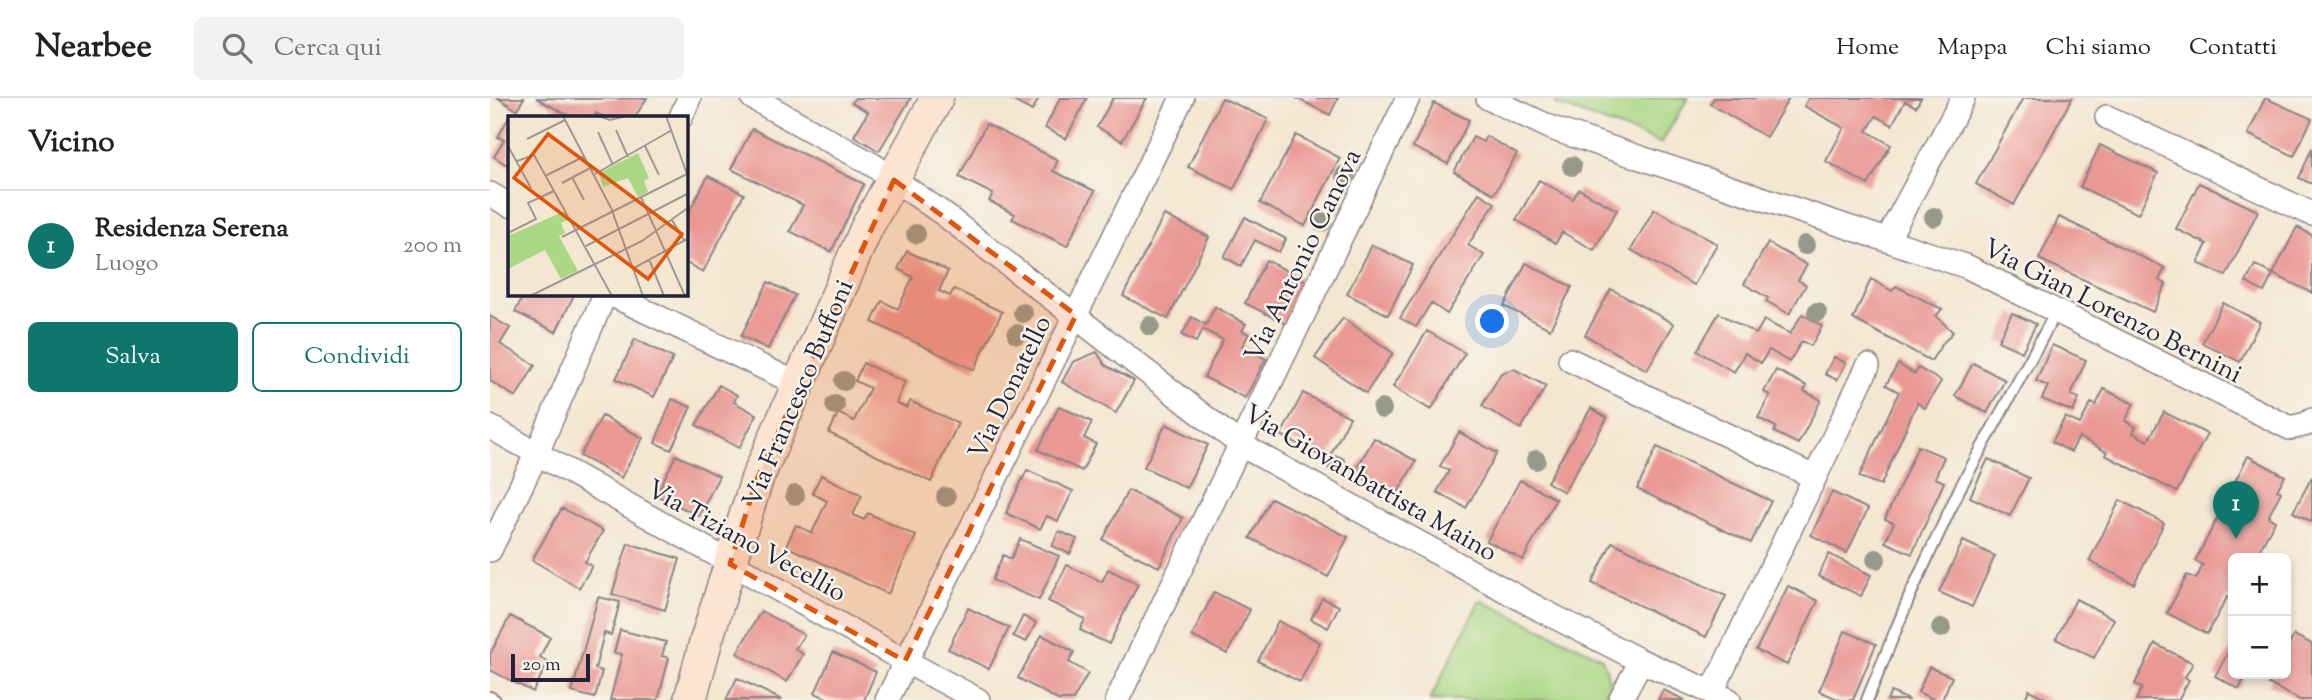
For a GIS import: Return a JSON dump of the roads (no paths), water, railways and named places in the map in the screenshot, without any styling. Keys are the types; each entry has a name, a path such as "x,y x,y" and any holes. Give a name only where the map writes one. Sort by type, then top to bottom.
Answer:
{"street":[{"path":"681,116 689,98"},
{"name":"Via Giovanbattista Maino","path":"753,98 873,165 942,213 1241,445 1541,610 1641,661 1721,696 1814,477 1868,366"},
{"name":"Via Francesco Buffoni","path":"690,700 757,479 867,227 937,98"},
{"name":"Via Donatello","path":"887,700 1182,98"},
{"name":"Via Antonio Canova","path":"1118,700 1408,98"},
{"name":"Via Gian Lorenzo Bernini","path":"1488,98 1554,129 1968,267 2290,428 2312,420"},
{"path":"1887,240 1963,98"},
{"path":"2107,117 2312,214"},
{"path":"490,194 508,204"},
{"path":"490,550 537,453 606,296"},
{"path":"611,296 798,384"},
{"path":"1570,360 1814,477"},
{"name":"Via Tiziano Vecellio","path":"490,427 730,564 978,700"},
{"path":"1620,700 1641,661"}],"lane":[{"path":"1867,700 1911,593 1960,488 2056,312"},
{"path":"490,698 495,700"}],"place":[{"name":"Residenza Serena","path":"2236,539"}]}
